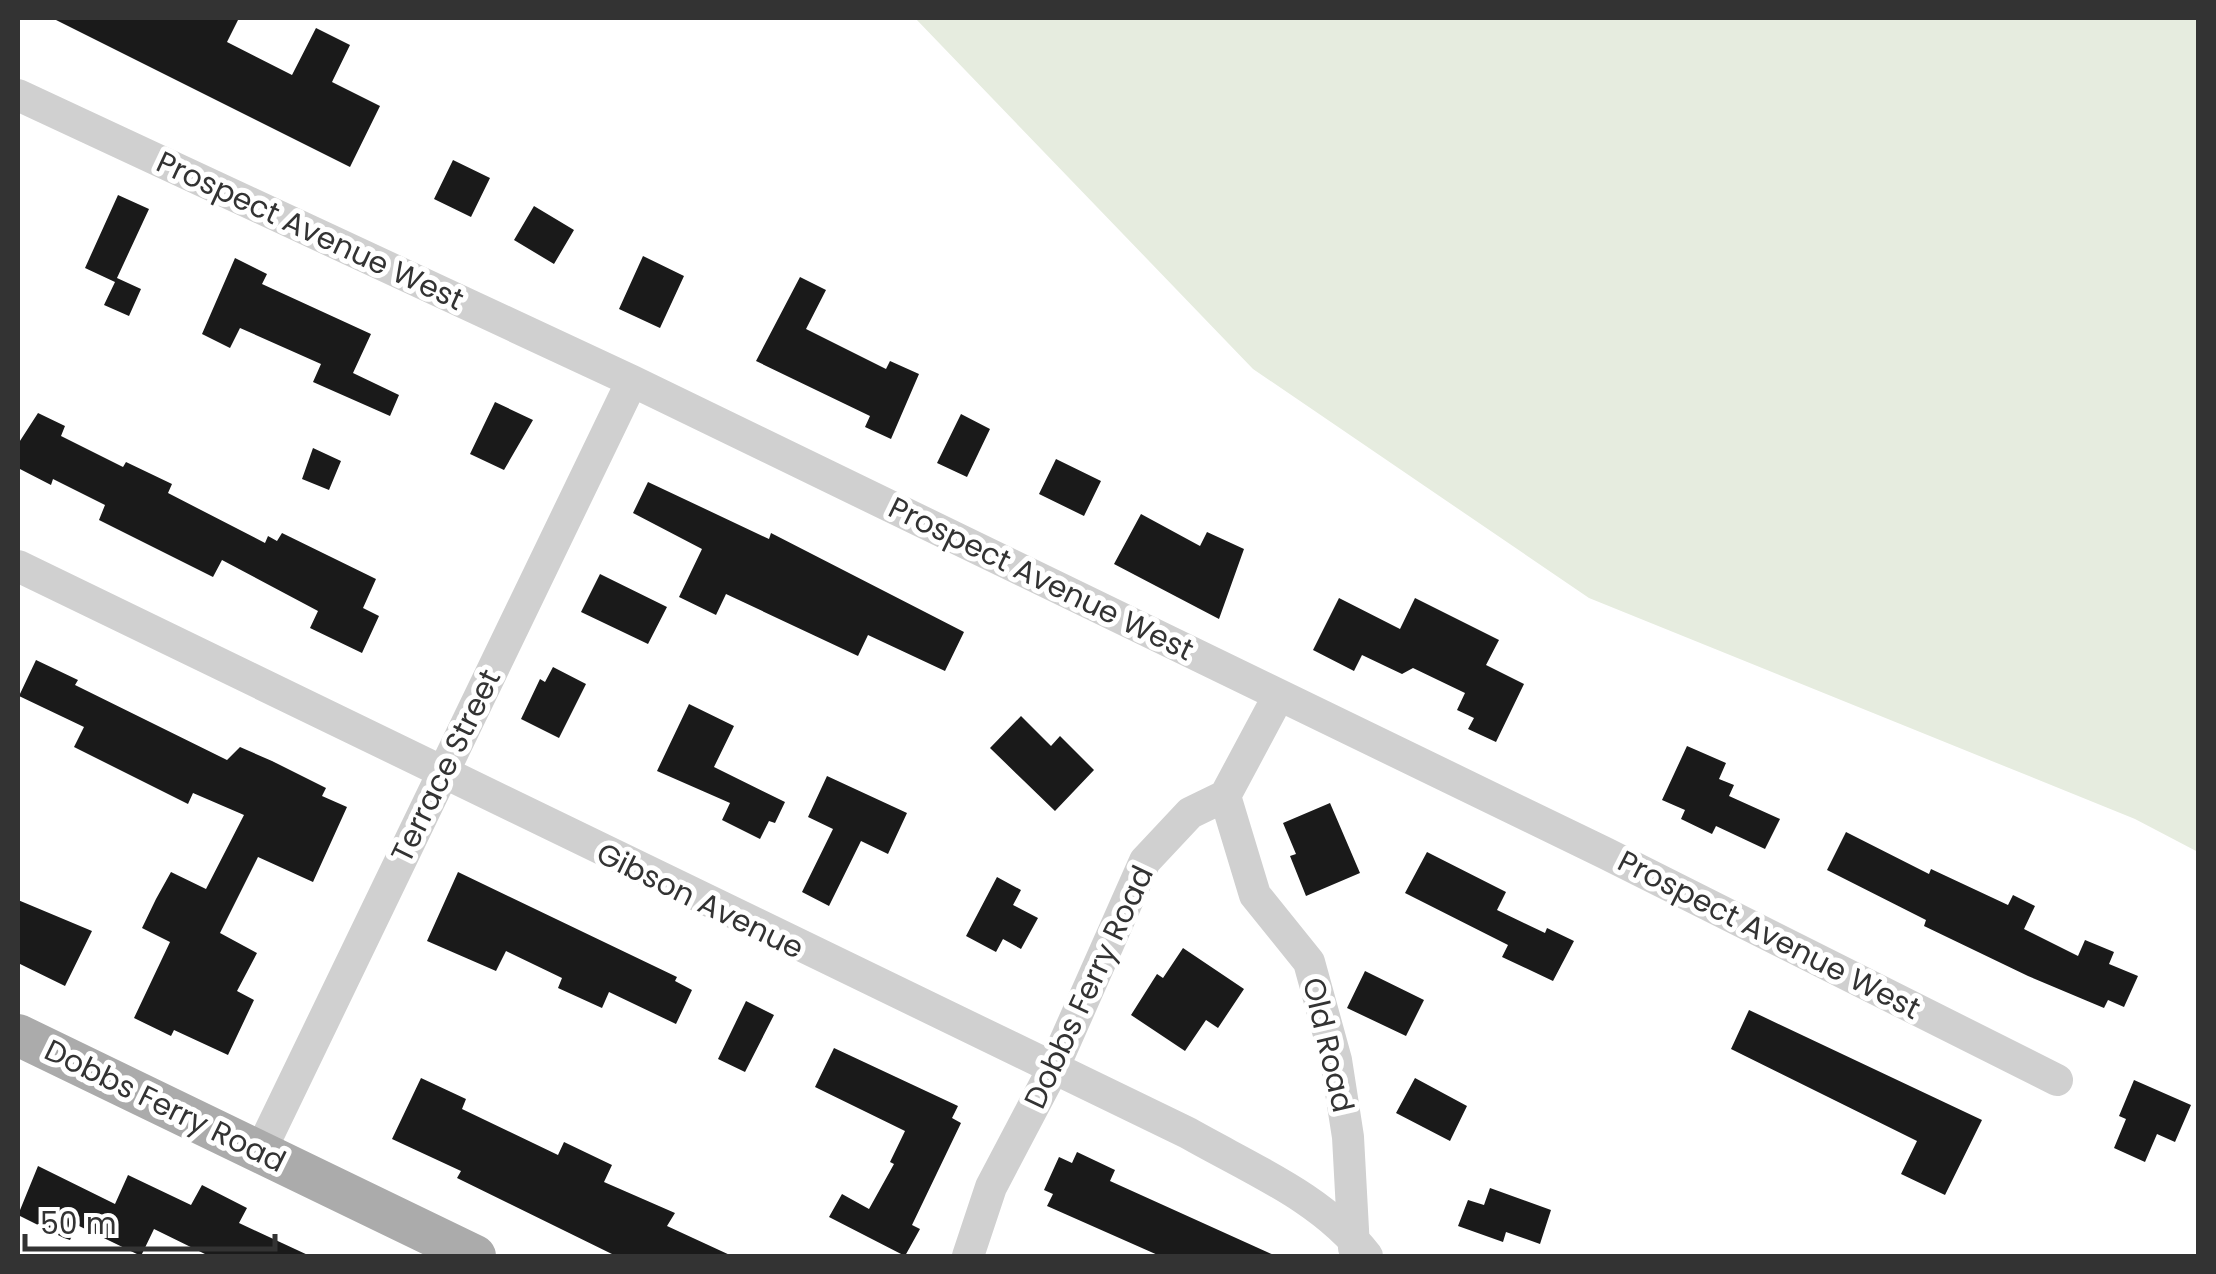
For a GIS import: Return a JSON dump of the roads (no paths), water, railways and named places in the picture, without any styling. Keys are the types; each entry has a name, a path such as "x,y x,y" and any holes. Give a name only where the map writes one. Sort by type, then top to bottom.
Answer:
{"main road":[{"name":"Dobbs Ferry Road","path":"18,1035 475,1256"}],"street":[{"name":"Prospect Avenue West","path":"18,95 632,381 1827,962 2057,1080"},
{"name":"Terrace Street","path":"260,1152 632,381"},
{"name":"Gibson Avenue","path":"18,566 1219,1151 1312,1203 1358,1250"},
{"path":"1225,796 1278,694"},
{"name":"Dobbs Ferry Road","path":"968,1256 991,1187 1052,1071 1145,861 1190,814 1225,796"},
{"name":"Old Road","path":"1225,796 1255,896 1309,962 1336,1060 1348,1137 1358,1250"}]}
